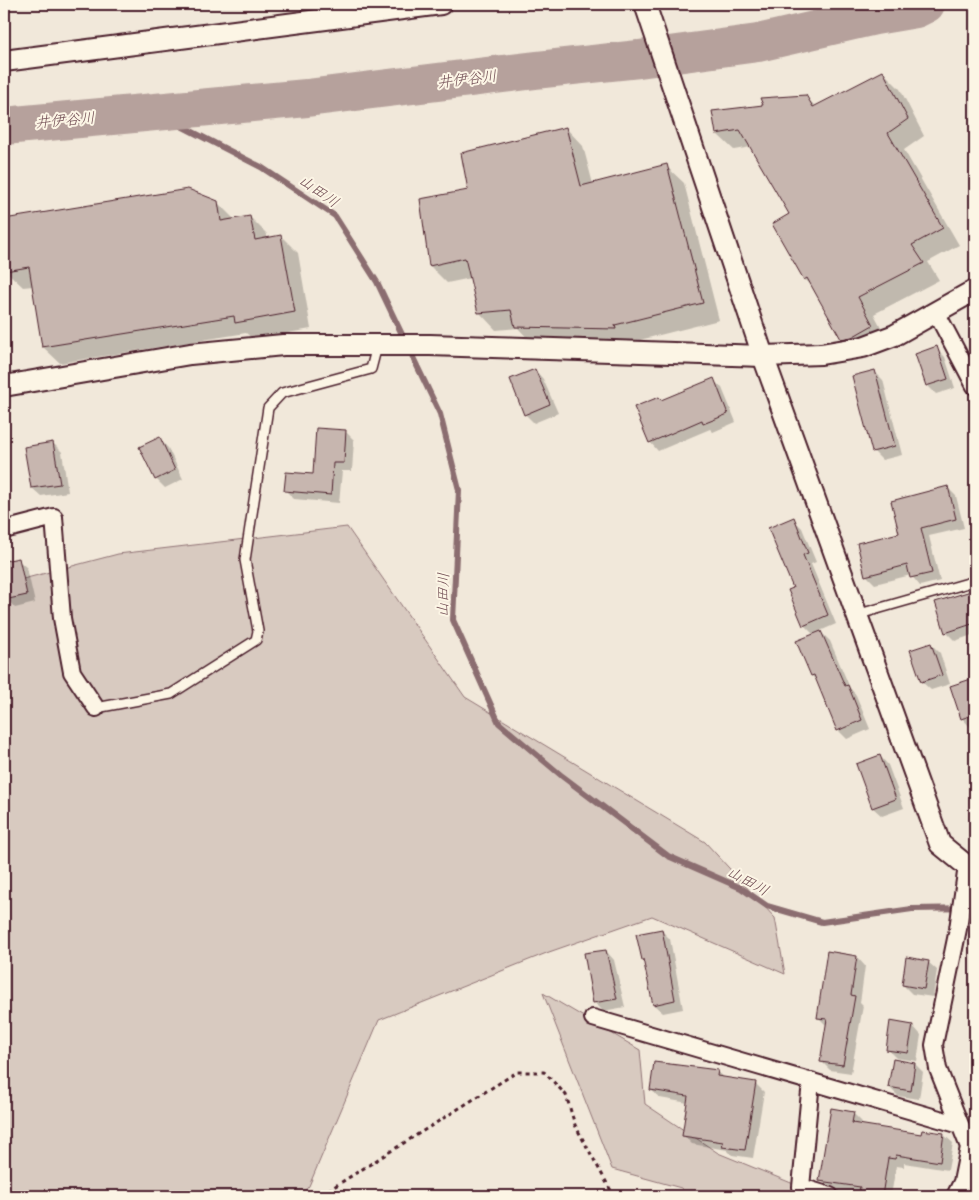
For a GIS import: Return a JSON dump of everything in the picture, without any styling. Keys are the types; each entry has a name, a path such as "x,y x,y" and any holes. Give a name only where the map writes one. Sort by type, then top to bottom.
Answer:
{"street":[{"path":"4,61 440,4"},
{"path":"646,6 763,356 940,844 969,872 934,1045 938,1069 972,1151 962,1182 954,1196"},
{"path":"4,386 190,354 284,344 430,345 763,356 821,354 863,347 895,335 975,290"},
{"path":"936,312 975,386"},
{"path":"4,530 54,517 62,618 72,672 96,708"},
{"path":"593,1018 960,1125"},
{"path":"811,1081 801,1187 830,1196"}],"lane":[{"path":"96,708 171,694 256,640 258,631 245,560 268,408 282,393 372,369 383,345"},
{"path":"856,616 975,581"}],"path":[{"path":"321,1195 517,1072 544,1072 566,1095 575,1125 610,1190 617,1196"}],"shaded area":[{"path":"347,527 465,697 705,842 775,918 785,974 652,916 549,952 379,1020 309,1186 300,1196 4,1196 4,584 118,554"},
{"path":"543,993 640,1050 645,1104 718,1153 801,1187 799,1196 687,1196 681,1188 612,1169"}],"building":[{"path":"883,71 908,119 888,133 943,228 912,245 924,263 858,297 873,325 852,337 841,339 807,278 804,280 772,224 789,214 740,130 716,134 712,111 763,105 760,98 806,95 813,107"},
{"path":"566,127 581,186 667,164 703,303 615,325 616,329 515,327 511,310 478,313 465,258 429,266 420,199 468,190 461,153"},
{"path":"188,189 218,201 221,221 250,216 255,240 281,235 295,312 235,323 234,316 42,347 29,267 5,271 4,219"},
{"path":"937,346 948,379 926,386 915,354"},
{"path":"535,369 550,404 524,415 510,379"},
{"path":"875,370 895,446 872,452 852,376"},
{"path":"714,378 728,414 703,424 702,420 649,443 634,407 659,397 661,400"},
{"path":"316,428 346,430 344,463 333,463 331,495 284,491 286,472 313,474"},
{"path":"160,437 175,470 155,480 139,447"},
{"path":"53,442 60,484 31,488 24,447"},
{"path":"948,486 956,519 921,528 932,573 910,578 907,565 865,576 857,543 899,533 891,501"},
{"path":"794,517 808,553 803,555 828,615 803,626 788,590 793,588 768,528"},
{"path":"19,558 27,595 4,600 4,561"},
{"path":"971,591 975,606 975,623 945,633 935,602"},
{"path":"821,631 845,686 848,685 862,720 837,731 814,675 811,676 796,641"},
{"path":"931,643 942,675 921,682 910,650"},
{"path":"971,679 975,691 975,714 961,719 950,686"},
{"path":"880,755 896,799 872,808 856,764"},
{"path":"662,929 675,1000 653,1005 636,934"},
{"path":"606,950 617,999 593,1003 584,953"},
{"path":"827,951 857,956 851,995 855,996 843,1065 820,1062 827,1019 817,1018"},
{"path":"906,957 929,961 924,989 902,985"},
{"path":"890,1021 913,1025 908,1053 886,1050"},
{"path":"893,1059 915,1063 911,1091 888,1087"},
{"path":"654,1062 718,1070 717,1076 756,1082 745,1150 722,1147 723,1142 682,1136 688,1096 650,1090"},
{"path":"831,1108 854,1112 852,1123 921,1134 922,1130 944,1133 940,1162 896,1155 895,1159 888,1158 882,1196 858,1196 860,1187 819,1181"}],"waterway":[{"name":"井伊谷川","path":"4,126 307,98 639,59 758,43 875,16 916,9 926,4"},
{"name":"山田川","path":"156,113 261,167 335,216 377,282 440,414 459,490 453,620 499,723 562,776 668,856 741,888 767,906 822,922 912,909 975,908"}]}
